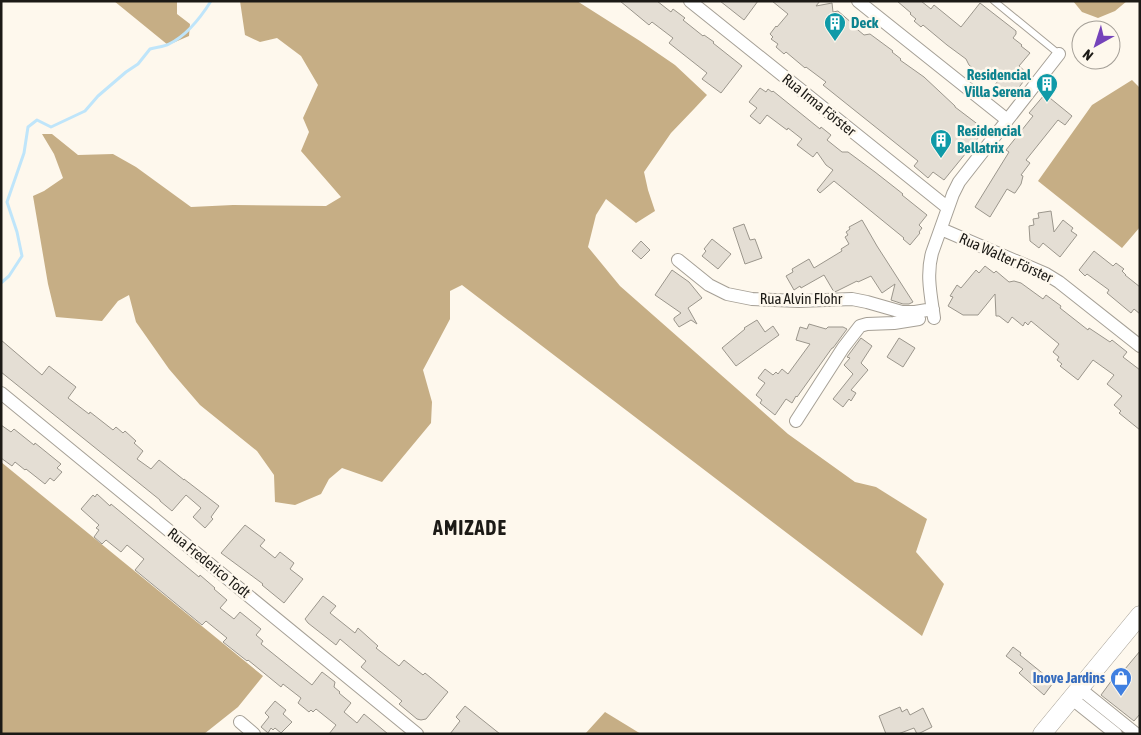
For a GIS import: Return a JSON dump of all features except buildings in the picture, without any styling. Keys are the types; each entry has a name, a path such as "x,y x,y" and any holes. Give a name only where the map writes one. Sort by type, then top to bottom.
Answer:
{"main road":[{"path":"1042,734 1140,615"}],"street":[{"name":"Rua Irma Förster","path":"690,1 948,208"},
{"path":"858,1 1006,119"},
{"path":"796,421 843,348 860,326 894,323 934,314 929,264 953,194 959,182 1006,119 1059,54"},
{"name":"Rua Walter Förster","path":"941,229 1046,274 1059,282 1140,346"},
{"name":"Rua Alvin Flohr","path":"678,260 709,285 728,294 752,299 799,301 852,299 902,312 934,314"},
{"name":"Rua Frederico Todt","path":"1,393 418,734"},
{"path":"1075,693 1116,734"},
{"path":"1075,693 1136,734"},
{"path":"240,722 254,734"}],"lane":[{"path":"994,1 1059,54"}],"shaded area":[{"path":"114,1 177,1 177,14 190,24 189,36 168,45"},
{"path":"240,1 577,1 675,65 707,95 671,133 644,172 655,211 636,223 606,199 596,215 588,247 620,286 788,434 855,482 876,487 927,519 916,552 944,584 922,636 462,285 450,291 450,319 423,370 432,402 431,423 382,482 342,468 329,479 321,494 295,505 275,502 274,475 257,451 200,405 169,369 136,322 129,295 118,301 102,321 56,317 48,284 33,196 63,178 54,154 42,134 52,134 78,155 113,154 136,167 191,207 233,205 326,206 341,197 301,151 309,132 303,118 318,85 301,56 277,38 260,42 245,35"},
{"path":"1073,1 1127,1 1115,11 1098,18 1082,12"},
{"path":"1132,80 1140,88 1140,227 1122,248 1038,181 1092,105"},
{"path":"1,462 263,676 238,707 204,734 1,734"},
{"path":"605,712 641,734 585,734"}],"waterway":[{"path":"1,283 9,276 22,256 17,232 7,202 24,153 28,127 37,120 51,127 85,111 98,96 138,64 150,49 167,45 187,31 198,20 211,1"}],"place":[{"name":"Deck","path":"835,42"},
{"name":"Residencial Villa Serena","path":"1047,103"},
{"name":"Residencial Bellatrix","path":"941,159"},
{"name":"Inove Jardins","path":"1121,697"}],"district":[{"name":"AMIZADE","path":"470,528"}]}
